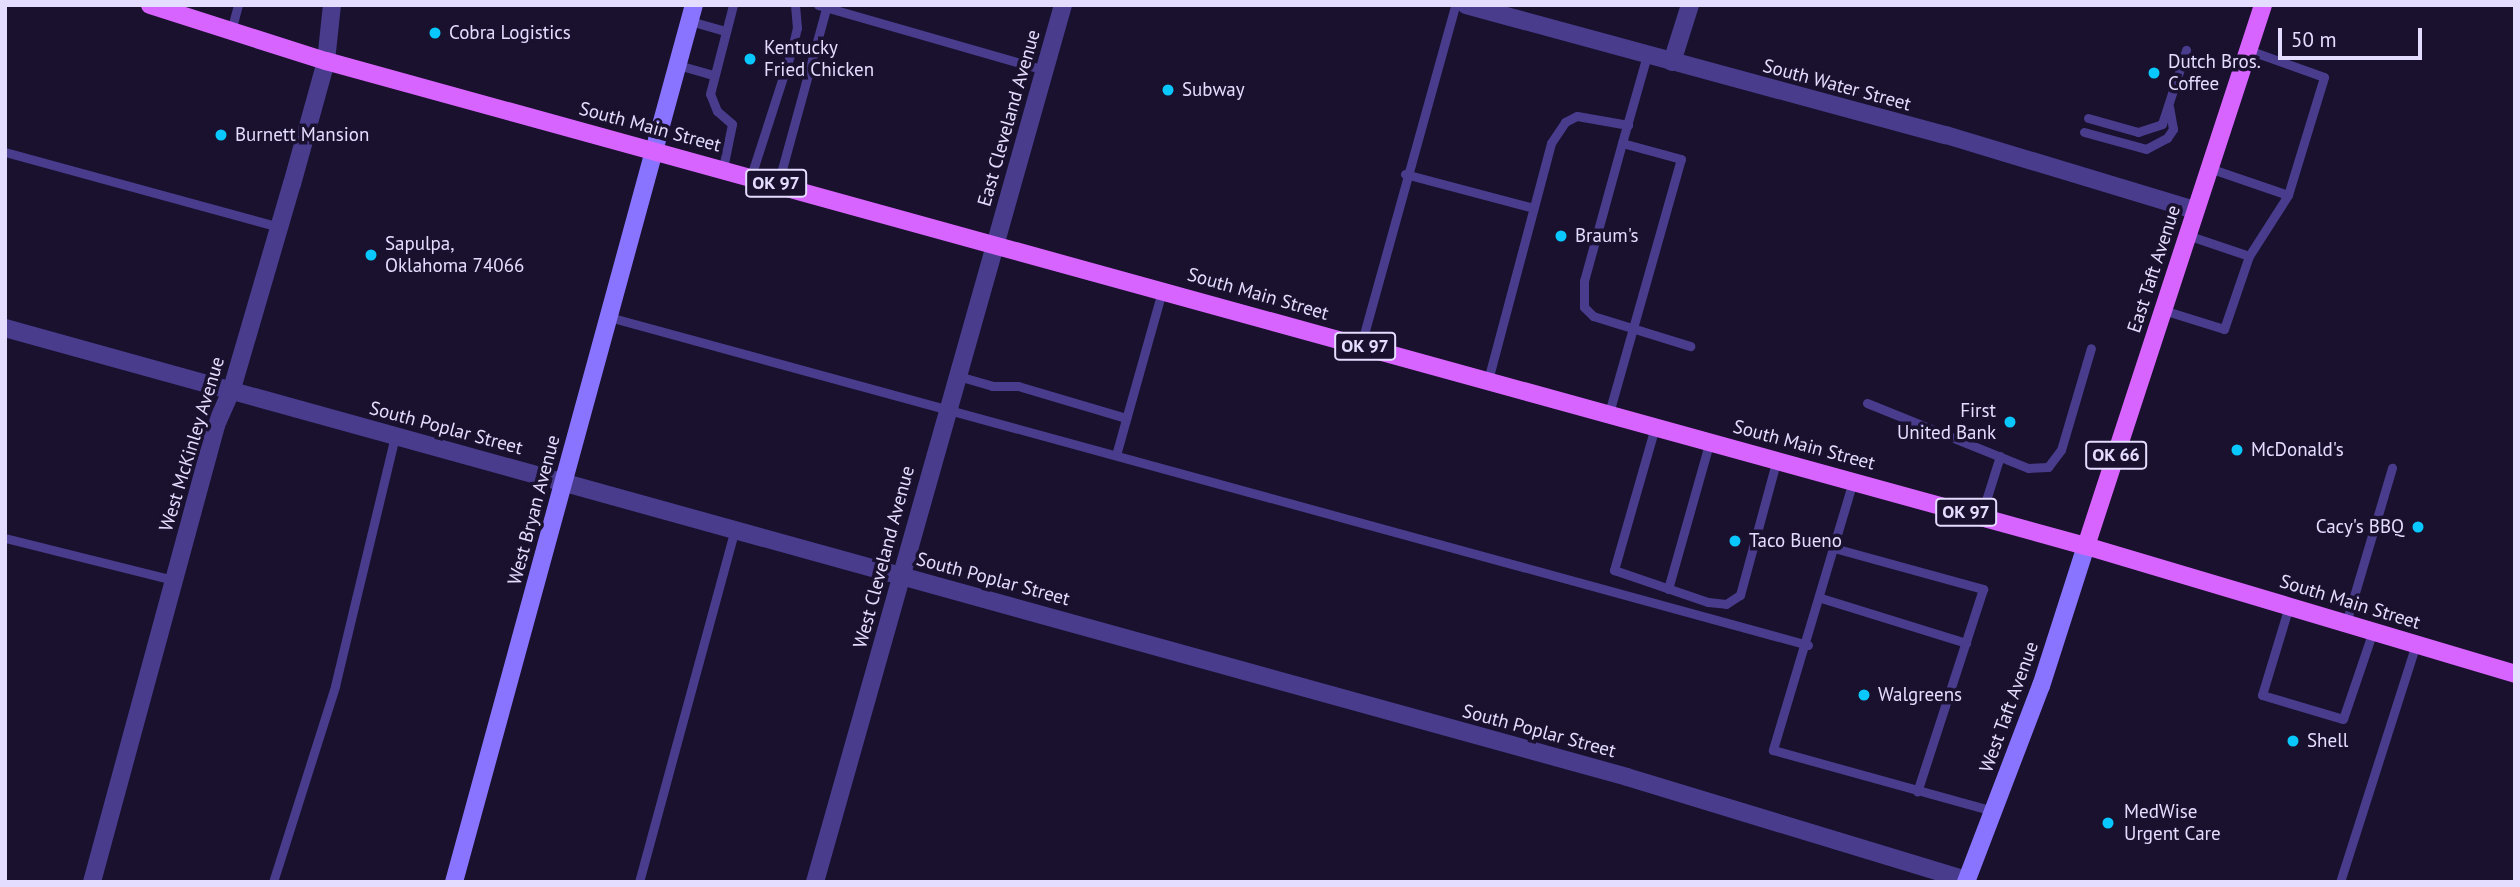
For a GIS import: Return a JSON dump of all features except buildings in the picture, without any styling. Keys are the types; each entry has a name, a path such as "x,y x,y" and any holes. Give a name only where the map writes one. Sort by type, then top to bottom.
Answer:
{"main road":[{"name":"South Main Street","path":"150,5 326,61 2086,545 2515,674"},
{"name":"East Taft Avenue","path":"2086,545 2263,5"}],"street":[{"name":"West McKinley Avenue","path":"92,882 216,425 231,392 281,227 326,61 332,5"},
{"name":"East Cleveland Avenue","path":"993,243 1063,5"},
{"name":"South Water Street","path":"1466,5 1947,135 2195,210"},
{"path":"1672,62 1690,5"},
{"name":"West Bryan Avenue","path":"454,882 692,13"},
{"name":"West Cleveland Avenue","path":"815,882 993,243"},
{"name":"South Poplar Street","path":"5,327 231,392 564,481 734,533 901,576 1627,777 1966,881"},
{"name":"West Taft Avenue","path":"1966,881 2041,686 2086,545"}],"lane":[{"path":"231,31 238,5"},
{"path":"723,168 733,130 712,103 714,75 733,5"},
{"path":"751,176 792,49 797,28 794,5"},
{"path":"1361,345 1405,174 1455,5"},
{"path":"779,184 822,6 1045,70"},
{"path":"692,13 726,31"},
{"path":"2088,118 2138,132 2162,124 2186,50"},
{"path":"2163,310 2224,329 2249,256 2288,195 2324,77 2248,50"},
{"path":"1647,55 1582,297 1593,316 1690,346"},
{"path":"678,65 714,75"},
{"path":"2084,132 2147,149 2167,138 2173,129 2168,105"},
{"path":"1488,380 1551,143 1566,122 1577,116 1628,125"},
{"path":"1609,413 1681,159 1622,143"},
{"path":"5,152 281,227"},
{"path":"2209,168 2288,195"},
{"path":"1405,174 1534,208"},
{"path":"2187,235 2249,256"},
{"path":"1116,455 1163,290"},
{"path":"609,317 947,407 1808,645"},
{"path":"1867,403 2028,468 2048,467 2062,450 2091,348"},
{"path":"956,376 992,386 1018,386 1126,418"},
{"path":"1655,426 1614,568 1708,602 1736,601 1757,543 1777,459"},
{"path":"273,882 335,686 395,436"},
{"path":"1668,589 1710,441"},
{"path":"1981,516 2000,456"},
{"path":"2346,623 2392,468"},
{"path":"1854,480 1808,645 1773,750 1917,792 1991,817"},
{"path":"639,882 734,533"},
{"path":"6,540 174,580"},
{"path":"1835,548 1983,589 1917,792"},
{"path":"1821,598 1966,643"},
{"path":"2289,606 2262,695 2343,719 2373,632"},
{"path":"2340,882 2416,645"}],"place":[{"name":"Cobra Logistics","path":"435,33"},
{"name":"Kentucky Fried Chicken","path":"750,59"},
{"name":"Dutch Bros. Coffee","path":"2154,73"},
{"name":"Subway","path":"1168,90"},
{"name":"Burnett Mansion","path":"221,135"},
{"name":"Braum's","path":"1561,236"},
{"name":"Sapulpa, Oklahoma 74066","path":"371,255"},
{"name":"First United Bank","path":"2010,422"},
{"name":"McDonald's","path":"2237,450"},
{"name":"Cacy's BBQ","path":"2418,527"},
{"name":"Taco Bueno","path":"1735,541"},
{"name":"Walgreens","path":"1864,695"},
{"name":"Shell","path":"2293,741"},
{"name":"MedWise Urgent Care","path":"2108,823"}]}
